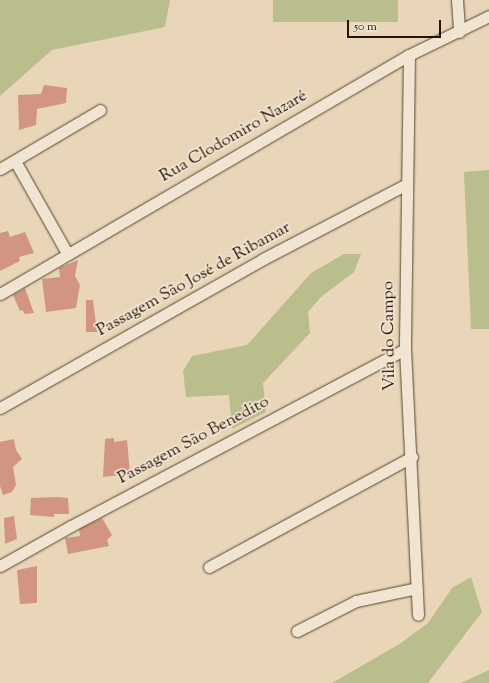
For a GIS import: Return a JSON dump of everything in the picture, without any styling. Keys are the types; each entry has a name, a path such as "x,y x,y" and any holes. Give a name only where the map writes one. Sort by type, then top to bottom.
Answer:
{"street":[{"path":"457,0 459,32"},
{"name":"Rua Clodomiro Nazaré","path":"0,294 67,253 409,55 459,32 489,16"},
{"name":"Vila do Campo","path":"409,55 405,349 412,457 418,616"},
{"path":"0,169 100,110"},
{"path":"15,161 67,253"},
{"name":"Passagem São José de Ribamar","path":"0,408 263,259 407,184"},
{"name":"Passagem São Benedito","path":"0,566 71,526 405,349"},
{"path":"209,568 412,457"},
{"path":"297,631 356,602 417,588"}],"green space":[{"path":"0,0 170,0 165,27 52,50 0,96"},
{"path":"273,0 398,0 398,22 273,22"},
{"path":"489,170 489,329 471,329 464,172"},
{"path":"344,254 361,254 354,272 321,297 308,312 310,333 263,383 266,412 232,429 229,395 186,397 183,371 192,356 247,345 311,273"},
{"path":"471,577 482,612 428,683 332,683 401,643 428,623 452,588"},
{"path":"489,670 489,683 461,683"}],"building":[{"path":"44,85 67,88 66,103 37,109 36,125 19,130 18,95 41,94"},
{"path":"8,231 10,237 25,232 34,253 19,257 20,261 0,271 0,233"},
{"path":"78,260 75,276 80,285 76,308 46,312 42,279 60,277 59,268"},
{"path":"25,288 34,313 25,314 22,310 20,311 13,295"},
{"path":"86,300 93,300 97,332 86,332"},
{"path":"114,438 114,442 127,440 130,474 103,477 105,439"},
{"path":"14,439 16,450 22,459 13,467 16,485 12,492 3,495 0,486 0,442"},
{"path":"31,498 68,498 69,514 54,514 54,517 30,515"},
{"path":"14,516 17,539 5,544 4,518"},
{"path":"102,518 112,535 107,540 109,546 68,554 65,538 80,536 79,529"},
{"path":"37,566 37,603 20,604 17,570"}]}
